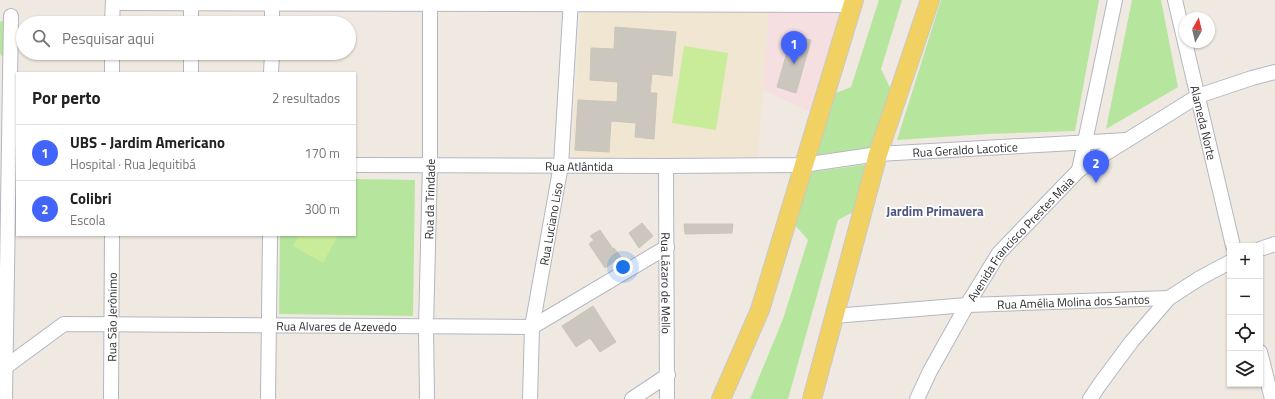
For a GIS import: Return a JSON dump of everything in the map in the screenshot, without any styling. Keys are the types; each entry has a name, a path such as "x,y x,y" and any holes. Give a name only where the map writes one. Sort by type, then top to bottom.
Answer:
{"main road":[{"path":"812,399 878,154 930,0"},
{"path":"721,399 760,310 853,3"}],"street":[{"path":"1079,170 1115,0"},
{"name":"Alameda Norte","path":"1175,0 1232,243"},
{"path":"112,16 113,1 191,3 853,3"},
{"path":"272,2 272,16"},
{"name":"Rua da Trindade","path":"427,399 426,327 430,165 430,2"},
{"name":"Rua Luciano Liso","path":"530,399 532,327 561,165 571,2"},
{"path":"191,3 191,16"},
{"path":"5,399 3,369 4,268 9,141 11,16"},
{"path":"112,60 112,72"},
{"path":"191,60 191,72"},
{"path":"271,72 272,60"},
{"path":"0,66 10,80"},
{"name":"Avenida Francisco Prestes Maia","path":"917,399 930,372 967,305 999,254 1079,170 1198,96 1275,72"},
{"name":"Rua Geraldo Lacotice","path":"803,165 878,154 1127,140"},
{"name":"Rua Atlântida","path":"356,165 803,165"},
{"name":"Rua Lázaro de Mello","path":"666,166 667,399"},
{"name":"Rua São Jerônimo","path":"111,399 112,236"},
{"path":"268,399 270,236"},
{"path":"1263,248 1275,244"},
{"path":"532,327 667,247"},
{"path":"1090,399 1132,341 1169,298 1200,278 1227,264"},
{"name":"Rua Amélia Molina dos Santos","path":"834,316 967,305 1169,298"},
{"name":"Rua Alvares de Azevedo","path":"3,369 64,324 269,324 426,327 532,327"},
{"path":"1263,364 1272,399"},
{"path":"632,399 668,375"}],"shaded area":[{"path":"847,9 815,114 763,90 769,11"},
{"path":"769,11 757,163 571,159 581,12","holes":["615,28 676,32 672,76 612,76","617,91 657,93 654,139 635,137 636,123 616,121","578,100 612,102 608,152 575,150"]}],"green space":[{"path":"879,0 902,0 881,69 892,92 873,148 813,155 831,95 851,87"},
{"path":"941,0 1099,0 1075,131 987,134 897,140"},
{"path":"1132,0 1161,0 1178,87 1106,129"},
{"path":"4,20 4,59 0,54 0,22"},
{"path":"684,46 728,53 716,130 672,123"},
{"path":"870,164 857,210 838,220 788,399 750,399 783,319 808,240 794,224 811,172"},
{"path":"356,179 415,180 413,316 279,314 280,236 356,236"},
{"path":"298,236 337,236 323,263 293,246"}],"building":[{"path":"615,27 676,32 672,76 652,74 650,93 657,93 654,139 635,137 636,123 611,121 609,152 575,150 578,100 617,102 618,82 590,80 591,48 614,49"},
{"path":"792,35 811,40 796,93 777,87"},
{"path":"642,223 653,236 639,248 629,233"},
{"path":"684,224 733,224 732,233 685,234"},
{"path":"600,230 613,249 614,248 621,257 605,268 589,244 594,240 590,236"},
{"path":"593,306 616,342 600,352 590,338 576,347 562,326"}],"place":[{"name":"UBS - Jardim Americano","path":"794,64"},
{"name":"Colibri","path":"1096,183"}],"district":[{"name":"Jardim Primavera","path":"935,211"}]}
